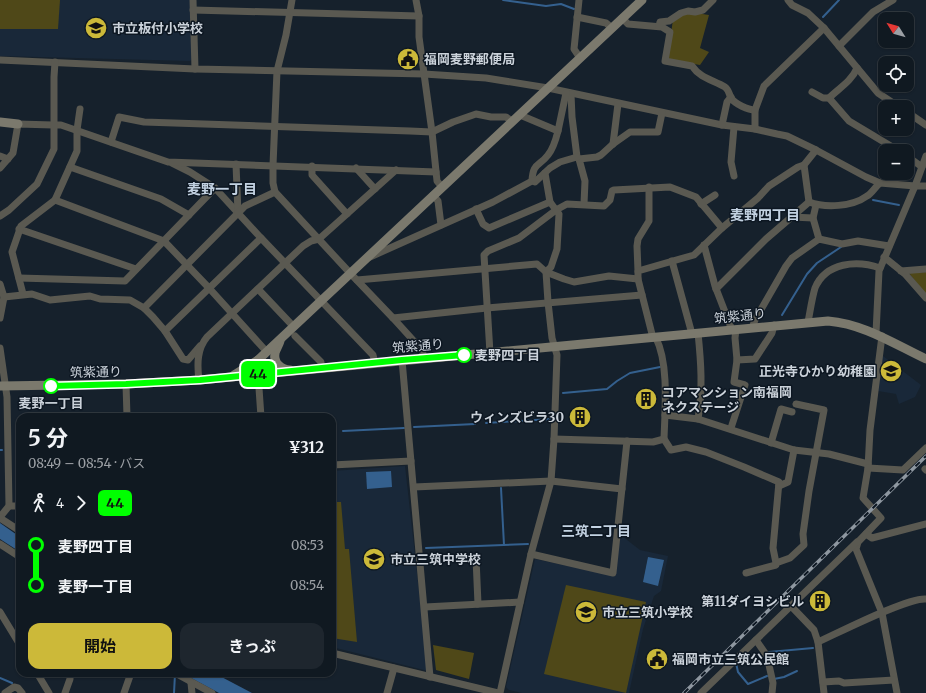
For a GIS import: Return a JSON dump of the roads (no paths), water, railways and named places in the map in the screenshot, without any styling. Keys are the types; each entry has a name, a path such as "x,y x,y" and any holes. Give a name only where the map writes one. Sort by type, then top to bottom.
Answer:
{"street":[{"path":"193,0 195,69"},
{"path":"292,0 277,71 273,165 273,183 275,192 394,318 422,350 424,358"},
{"path":"416,0 419,16 419,37 437,181 442,187"},
{"path":"579,0 574,49 580,58"},
{"path":"233,376 258,360 642,0"},
{"path":"658,26 660,22 669,21 681,12 695,12 703,10 713,0"},
{"path":"788,0 792,5 808,13 824,28 878,93 888,100"},
{"path":"839,46 873,12 893,0"},
{"path":"193,10 419,16"},
{"path":"577,17 606,23 612,28"},
{"path":"622,18 628,24 658,26 670,32 666,61 692,66 695,71 703,77 727,88 733,100 750,110 755,110"},
{"path":"755,129 755,110 764,86 824,28"},
{"path":"0,60 195,69 424,74 486,78 548,88 662,114 734,127 755,129 787,136 880,183 926,186"},
{"path":"0,216 9,210 38,184 54,149 55,62"},
{"path":"812,92 823,98 829,98 856,72 857,68"},
{"path":"532,180 532,173 535,166 548,155 558,131 568,93"},
{"path":"568,93 578,158 585,181 584,204"},
{"path":"722,125 727,102 731,97"},
{"path":"829,98 849,121 887,144"},
{"path":"613,144 618,104"},
{"path":"23,294 12,252 19,229 20,226 55,200 77,150 77,130 80,109"},
{"path":"111,142 119,117 144,122 432,132 453,122 476,114 491,117 506,117 512,121"},
{"path":"363,260 493,202 532,180 536,182 550,168 560,162 578,158 597,157 607,151 613,144 630,132 658,132 662,114"},
{"path":"520,115 558,131"},
{"path":"914,116 926,124"},
{"path":"0,122 18,124 61,124 168,162 190,172 215,188 320,301 373,355 375,363"},
{"path":"0,168 14,153 18,124"},
{"path":"734,127 731,162 734,176"},
{"path":"357,280 538,264 546,272 574,282 609,276 638,275 672,261 694,255 722,228 758,198 769,186 798,166 804,165 816,150"},
{"path":"0,156 8,159"},
{"path":"701,693 881,518 863,498 868,466 879,335 879,271 926,156"},
{"path":"914,161 922,167"},
{"path":"168,162 312,166 436,172"},
{"path":"236,164 238,213"},
{"path":"804,165 812,203 813,218 820,239"},
{"path":"312,166 312,175 347,214"},
{"path":"70,167 161,199 190,215"},
{"path":"356,168 375,189"},
{"path":"4,297 32,294 50,300 90,296 100,299 130,300 144,308 153,317 165,331 183,359 188,360 207,337 303,246 311,241 320,239 396,170"},
{"path":"336,654 499,693 531,554 551,481 557,355 552,338 546,272 551,267 557,249 559,214 550,202 545,173"},
{"path":"716,289 766,239 792,216 812,203 837,205 857,202 869,195 880,183"},
{"path":"649,187 648,221 638,239 637,246 638,275 654,338 660,345 664,367 664,439 670,450 686,448 706,452 779,482 772,548 776,563"},
{"path":"490,353 484,255 486,252 519,238 556,210 567,204 604,206 610,200 612,191 614,190 670,187 696,197 722,228"},
{"path":"19,278 125,281 215,188"},
{"path":"144,308 245,206 275,192"},
{"path":"434,195 438,201 441,225"},
{"path":"701,204 715,195"},
{"path":"55,200 164,241 210,288 266,351"},
{"path":"476,209 483,224 489,228 550,202"},
{"path":"792,216 813,218"},
{"path":"19,229 136,269"},
{"path":"165,331 261,238"},
{"path":"752,328 755,320 792,258 820,239 842,244 858,241 889,246"},
{"path":"704,245 716,289 736,338 737,360 734,382 745,385 731,428"},
{"path":"884,257 902,271 926,298"},
{"path":"672,261 695,334 701,374 701,399 698,419"},
{"path":"808,322 815,289 826,274 839,265 852,263 880,268"},
{"path":"902,271 926,269"},
{"path":"0,284 4,297 0,318"},
{"path":"258,289 293,326"},
{"path":"394,318 548,302 642,295"},
{"name":"筑紫通り","path":"3,386 126,384 200,380 292,370 828,321 839,322 879,335 926,358"},
{"path":"737,360 755,359 772,334 774,325"},
{"path":"282,336 275,354 276,362 285,370 292,370"},
{"path":"295,336 321,362 322,368"},
{"path":"200,380 199,355 201,344"},
{"path":"0,348 8,445 9,506 0,518 16,528"},
{"path":"258,360 261,413"},
{"path":"402,360 430,677"},
{"path":"126,384 127,413"},
{"path":"746,573 776,565 776,563 790,558 804,545 803,534 824,410 796,404"},
{"path":"771,443 781,409 792,412"},
{"path":"665,415 698,419 731,428 794,450 829,454 868,466 903,470 926,448"},
{"path":"554,439 653,442 664,439"},
{"path":"531,554 613,573 627,441"},
{"path":"0,446 8,445"},
{"path":"779,486 788,482 794,450"},
{"path":"336,465 411,461"},
{"path":"414,487 551,481 622,489"},
{"path":"9,506 16,506"},
{"path":"866,534 872,538 926,524"},
{"path":"858,542 856,549 857,555 882,613 897,693"},
{"path":"0,544 16,554"},
{"path":"476,558 478,604"},
{"path":"818,642 914,600 926,599"},
{"path":"425,607 520,602"},
{"path":"791,606 814,630 818,642 824,693"},
{"path":"0,612 16,635"},
{"path":"756,640 767,656 772,683 772,693"},
{"path":"387,693 394,668"},
{"path":"39,677 49,693"},
{"path":"65,693 70,677"},
{"path":"124,693 130,677"},
{"path":"181,677 212,693"},
{"path":"823,682 839,681 844,683 894,680"},
{"path":"191,683 192,693"},
{"path":"5,693 14,687 18,688 22,693"}],"water":[{"path":"391,471 392,487 367,489 366,472"},
{"path":"0,523 16,534 16,549 0,539"},
{"path":"648,557 664,560 658,586 643,582"},
{"path":"189,677 222,677 252,693 219,693"}],"waterway":[{"path":"503,0 546,6 561,4 574,9"},
{"path":"823,17 839,0"},
{"path":"873,200 899,205"},
{"path":"782,315 807,274 817,263 841,247"},
{"path":"563,393 607,389 630,373 660,367"},
{"path":"486,423 551,419"},
{"path":"414,427 475,424"},
{"path":"343,431 404,428"},
{"path":"501,488 504,545"},
{"path":"426,548 528,544"},
{"path":"769,652 813,648"},
{"path":"736,663 738,672 748,684 767,676"},
{"path":"774,679 784,677 797,671"},
{"path":"174,693 175,677"},
{"path":"0,678 12,683"}],"railway":[{"path":"684,693 926,456"}],"place":[{"name":"市立板付小学校","path":"96,28"},
{"name":"福岡麦野郵便局","path":"408,59"},
{"name":"麦野四丁目","path":"464,355"},
{"name":"正光寺ひかり幼稚園","path":"891,371"},
{"name":"麦野一丁目","path":"51,386"},
{"name":"コアマンション南福岡 ネクステージ","path":"646,399"},
{"name":"ウィンズビラ30","path":"580,417"},
{"name":"市立三筑中学校","path":"374,559"},
{"name":"第11ダイヨシビル","path":"820,601"},
{"name":"市立三筑小学校","path":"586,612"},
{"name":"福岡市立三筑公民館","path":"657,659"}],"district":[{"name":"麦野一丁目","path":"222,189"},
{"name":"麦野四丁目","path":"765,215"},
{"name":"三筑二丁目","path":"596,531"}]}
